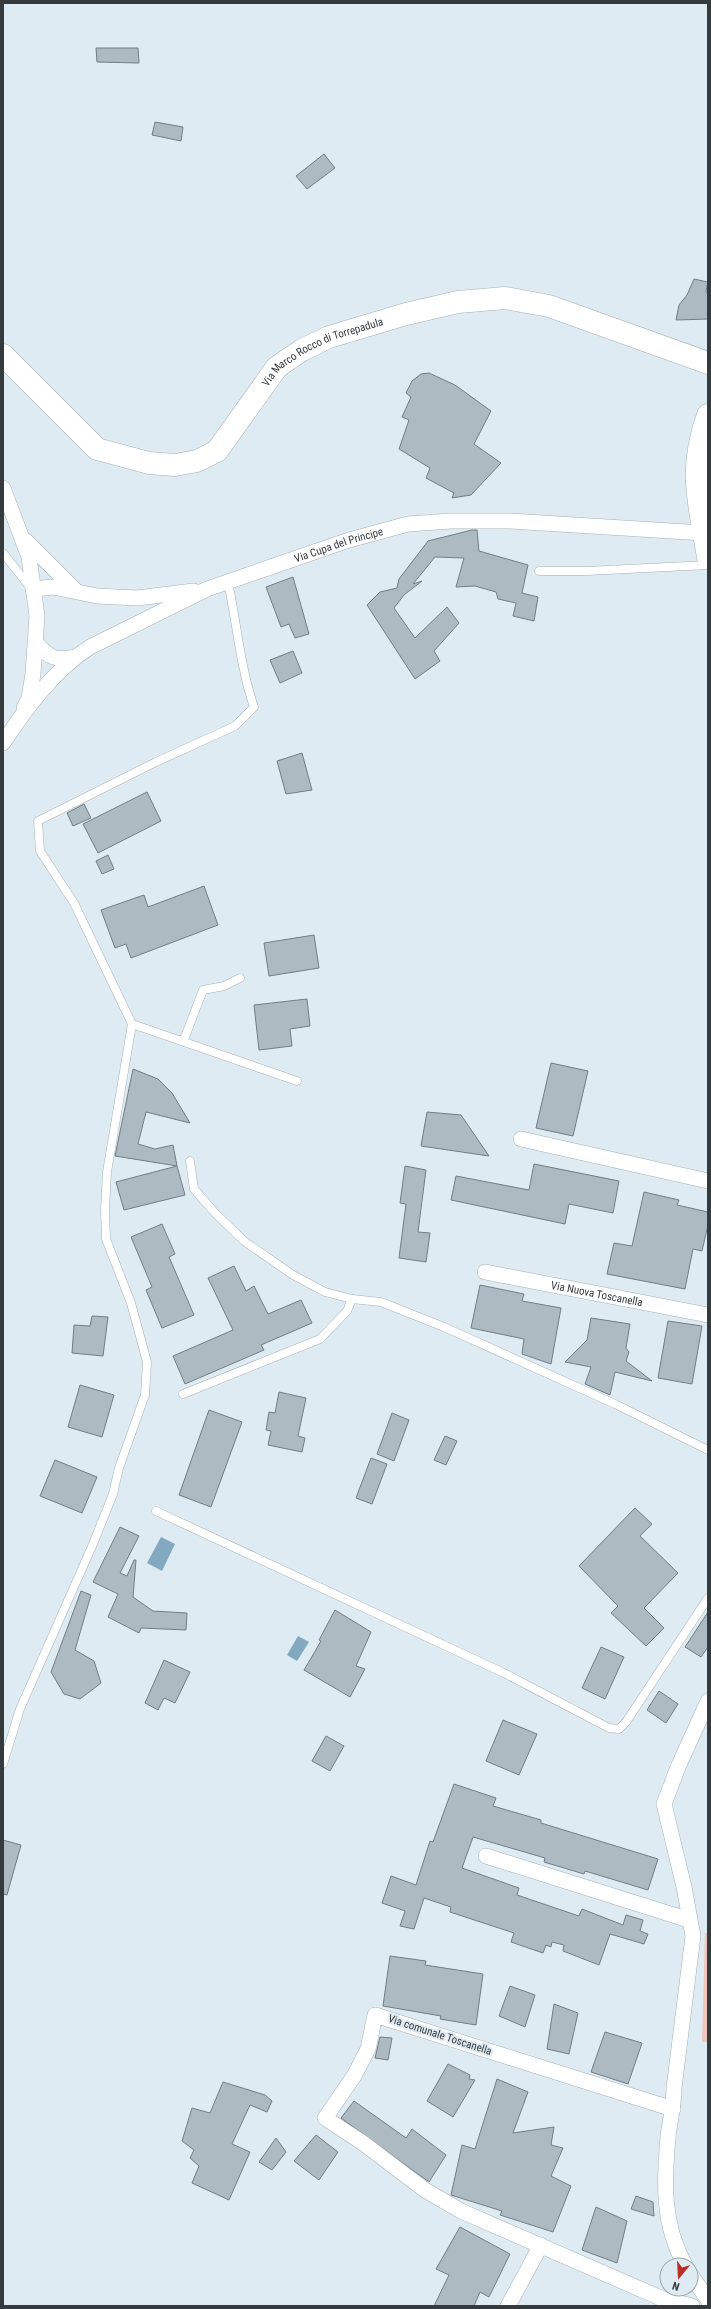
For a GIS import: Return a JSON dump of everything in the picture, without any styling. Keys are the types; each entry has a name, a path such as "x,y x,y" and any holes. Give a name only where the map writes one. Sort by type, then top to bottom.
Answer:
{"main road":[{"name":"Via Marco Rocco di Torrepadula","path":"3,355 78,433 97,449 123,457 175,466 197,461 217,451 277,367 302,350 336,335 406,314 458,302 505,298 549,306 708,363"},
{"path":"708,415 696,455 695,479 708,557"}],"street":[{"name":"Via Cupa del Principe","path":"3,488 29,557 37,616 37,644 29,698 20,717 3,743"},
{"name":"Via Cupa del Principe","path":"20,717 75,657 140,621 207,589 350,540 408,524 450,521 510,522 704,533"},
{"path":"22,536 75,590"},
{"path":"33,589 53,587 75,590 97,596 137,598 207,589"},
{"path":"137,598 143,610 140,621"},
{"path":"37,644 45,654 52,658 62,660 75,657"},
{"path":"521,1139 708,1181"},
{"name":"Via Nuova Toscanella","path":"485,1272 708,1315"},
{"path":"681,2257 672,2236 665,2207 668,2136 674,2109 674,2088 693,1936 684,1887 664,1804 678,1767 708,1701"},
{"path":"486,1856 689,1920"},
{"name":"Via comunale Toscanella","path":"674,2109 375,2014 368,2049 354,2076 325,2118 425,2190 461,2211 663,2299 692,2306"},
{"path":"508,2306 541,2245"},
{"path":"699,2287 708,2300"}],"lane":[{"path":"3,553 33,589"},
{"path":"539,570 587,571 708,565"},
{"path":"3,1764 20,1709 93,1544 113,1494 119,1468 145,1395 147,1362 131,1303 106,1239 105,1210 112,1133 121,1097 125,1053 132,1024 74,903 40,851 38,821 156,762 235,726 254,707 244,680 236,617 228,582"},
{"path":"181,1041 185,1037 203,990 224,986 240,978"},
{"path":"132,1024 297,1081"},
{"path":"190,1161 194,1189 244,1241 293,1275 318,1289 352,1298 381,1302 444,1327 594,1394 708,1450"},
{"path":"183,1394 320,1339 346,1311 352,1298"},
{"path":"156,1511 504,1674 609,1728 619,1729 626,1722 708,1598"}],"shaded area":[{"path":"705,1933 708,1933 708,2042 702,2042"}],"water":[{"path":"161,1537 175,1544 162,1571 147,1563"},
{"path":"298,1636 309,1642 297,1661 287,1655"}],"building":[{"path":"96,48 138,48 139,63 97,62"},
{"path":"155,122 183,127 181,141 152,135"},
{"path":"324,154 335,168 307,189 296,176"},
{"path":"694,279 708,282 706,291 708,295 708,319 676,320 679,305 687,295"},
{"path":"429,373 455,385 491,411 474,444 501,463 471,495 452,498 454,493 426,478 430,468 399,449 409,420 402,417 411,397 406,393 412,381 421,374"},
{"path":"477,530 479,551 528,565 522,593 538,597 534,621 513,616 516,603 498,599 496,592 475,586 456,587 464,558 435,557 413,584 422,581 404,595 394,608 415,638 447,607 459,623 434,651 440,661 415,679 367,605 380,592 397,588 399,579 428,541"},
{"path":"293,577 309,634 295,638 289,624 281,627 266,587"},
{"path":"293,651 302,673 280,683 270,660"},
{"path":"302,753 312,790 286,794 277,761"},
{"path":"147,792 161,821 98,853 83,824"},
{"path":"84,804 91,818 73,826 67,813"},
{"path":"108,855 114,869 102,874 96,861"},
{"path":"204,886 218,925 131,958 126,944 115,948 101,910 144,895 148,907"},
{"path":"314,935 319,968 269,976 264,943"},
{"path":"307,999 310,1026 290,1029 292,1046 259,1050 254,1005"},
{"path":"551,1063 588,1071 573,1136 536,1128"},
{"path":"133,1069 158,1079 172,1093 190,1123 146,1112 138,1144 155,1149 173,1145 177,1166 115,1156"},
{"path":"427,1112 461,1115 489,1156 421,1146"},
{"path":"534,1164 619,1181 613,1213 569,1204 565,1224 451,1200 456,1176 529,1190"},
{"path":"177,1166 185,1195 124,1210 116,1182"},
{"path":"405,1166 426,1170 418,1232 430,1233 426,1262 399,1258 406,1204 400,1203"},
{"path":"644,1192 679,1200 677,1205 708,1212 708,1225 702,1251 693,1249 685,1289 607,1274 614,1243 632,1246"},
{"path":"162,1224 175,1254 169,1257 194,1315 162,1328 146,1290 152,1287 131,1237"},
{"path":"234,1266 246,1291 254,1286 268,1314 301,1300 312,1323 261,1345 264,1350 185,1384 173,1356 233,1330 208,1278"},
{"path":"480,1285 524,1294 522,1301 561,1308 551,1364 522,1354 524,1339 471,1328"},
{"path":"92,1316 108,1317 103,1356 72,1353 74,1325 90,1326"},
{"path":"591,1318 630,1324 626,1348 629,1352 626,1361 652,1381 615,1372 610,1395 585,1384 591,1367 565,1362 587,1340"},
{"path":"668,1321 702,1326 692,1384 658,1378"},
{"path":"80,1385 114,1395 102,1437 68,1427"},
{"path":"279,1392 306,1398 298,1436 305,1438 302,1452 268,1445 271,1431 266,1430 269,1412 275,1413"},
{"path":"209,1410 242,1422 211,1507 179,1495"},
{"path":"392,1413 409,1420 394,1461 377,1454"},
{"path":"445,1436 457,1441 446,1465 434,1460"},
{"path":"371,1458 387,1464 372,1504 356,1498"},
{"path":"55,1460 97,1477 82,1513 40,1496"},
{"path":"635,1508 652,1524 640,1536 678,1573 644,1608 664,1628 646,1646 611,1613 618,1606 579,1566"},
{"path":"120,1527 139,1536 120,1573 127,1576 134,1560 136,1560 133,1597 153,1611 187,1613 186,1630 141,1628 139,1633 108,1617 118,1594 93,1582"},
{"path":"81,1591 91,1595 75,1650 94,1661 101,1683 80,1699 64,1694 51,1672"},
{"path":"335,1610 371,1632 356,1666 365,1669 350,1697 304,1670 321,1641 319,1640"},
{"path":"708,1612 708,1647 701,1657 685,1647"},
{"path":"601,1647 624,1657 605,1699 582,1688"},
{"path":"164,1660 190,1672 175,1703 164,1698 158,1710 145,1703"},
{"path":"659,1691 678,1704 666,1723 647,1710"},
{"path":"503,1720 537,1734 519,1775 486,1761"},
{"path":"326,1736 344,1746 330,1771 312,1761"},
{"path":"454,1784 496,1798 493,1806 541,1820 541,1823 658,1859 648,1890 585,1871 584,1874 544,1862 545,1858 473,1837 462,1868 519,1888 517,1895 579,1916 582,1909 623,1925 626,1915 643,1920 640,1931 648,1934 644,1944 610,1934 599,1965 563,1951 564,1945 552,1942 551,1947 546,1945 543,1953 511,1942 514,1933 450,1912 451,1907 424,1898 414,1929 400,1926 405,1911 382,1903 391,1876 416,1885 430,1841 433,1842"},
{"path":"3,1840 21,1845 7,1895 3,1894"},
{"path":"390,1956 426,1961 425,1965 483,1974 476,2025 440,2019 441,2016 383,2006"},
{"path":"510,1986 535,1995 525,2027 499,2016"},
{"path":"554,2004 578,2013 569,2054 547,2049"},
{"path":"605,2032 642,2043 628,2084 591,2072"},
{"path":"380,2037 392,2038 388,2060 375,2058"},
{"path":"448,2064 470,2075 469,2079 475,2080 453,2117 427,2101"},
{"path":"497,2079 528,2092 513,2133 554,2127 551,2145 563,2148 551,2176 571,2186 553,2232 500,2215 502,2211 451,2195 462,2145 475,2149"},
{"path":"223,2082 265,2095 272,2101 267,2112 250,2105 232,2144 250,2152 229,2200 192,2183 199,2166 190,2158 194,2150 182,2141 192,2108 210,2113"},
{"path":"354,2101 406,2138 412,2129 446,2155 429,2182 341,2118"},
{"path":"316,2135 338,2152 319,2180 294,2161"},
{"path":"276,2138 286,2152 272,2170 259,2162"},
{"path":"636,2196 653,2202 654,2216 631,2209"},
{"path":"596,2207 627,2221 617,2263 582,2250"},
{"path":"460,2227 510,2254 489,2297 480,2292 474,2306 434,2306 449,2275 436,2269"}]}
